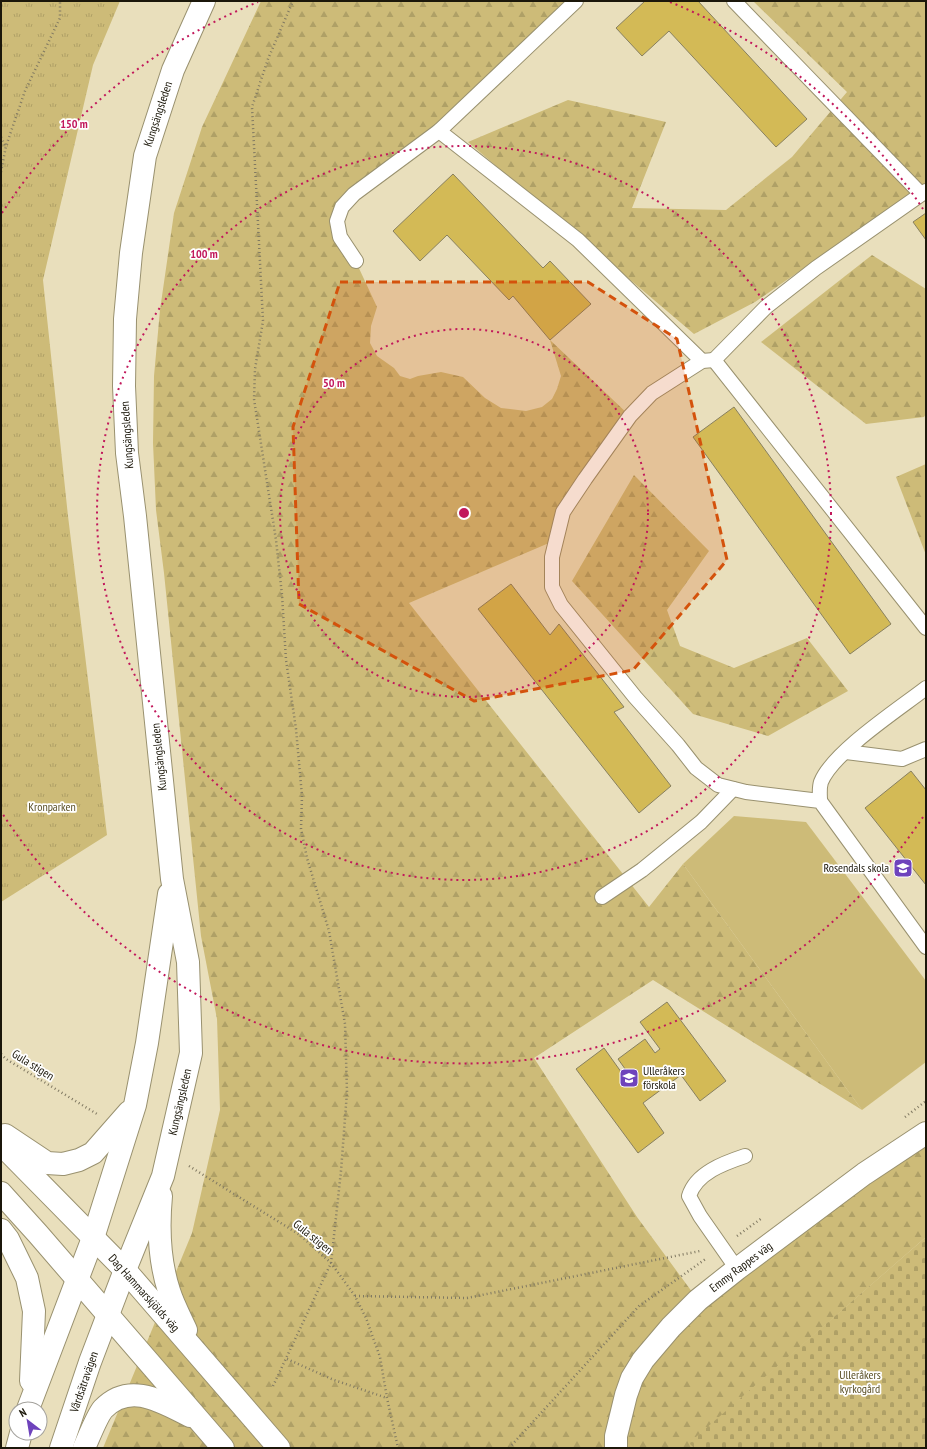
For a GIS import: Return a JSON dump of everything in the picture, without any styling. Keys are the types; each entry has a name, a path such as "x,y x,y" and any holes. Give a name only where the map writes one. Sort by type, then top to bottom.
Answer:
{"main road":[{"name":"Kungsängsleden","path":"108,1316 163,1176 191,1053 188,962 172,879 135,516 127,452 124,386 125,319 131,253 145,156 173,70 204,1"},
{"name":"Kungsängsleden","path":"77,1279 93,1238 135,1105 147,1043 172,879"},
{"path":"1,1132 47,1163 63,1164 79,1160 93,1153 135,1105"},
{"name":"Emmy Rappes väg","path":"616,1448 616,1436 626,1395 632,1378 643,1360 671,1327 698,1300 737,1269 864,1174 926,1133"},
{"name":"Dag Hammarskjölds väg","path":"1,1144 125,1270 279,1448"},
{"path":"163,1176 159,1217 160,1257 169,1291 196,1352"},
{"path":"1,1192 223,1448"},
{"path":"1,1230 8,1239 27,1278 34,1310 29,1401"},
{"path":"31,1401 77,1279"},
{"name":"Vårdsätravägen","path":"62,1448 90,1362 108,1316"},
{"path":"84,1448 103,1410 119,1397 137,1394 158,1399 199,1421"}],"lane":[{"path":"356,261 340,237 337,221 342,207 354,194 439,131 576,1"},
{"path":"734,1 923,193 816,268 766,307 708,361 652,393 630,416 585,478 564,512 552,557 552,587 561,605 634,697 678,745 696,768 718,785 746,792 820,801"},
{"path":"439,131 578,240 708,361 926,628"},
{"path":"926,688 856,741 831,767 821,783 820,801 926,947"},
{"path":"846,752 902,759 926,749"},
{"path":"602,897 642,870 701,822 734,789"},
{"path":"737,1269 700,1216 689,1196 692,1189 707,1173 723,1164 745,1156"}],"path":[{"path":"1,172 6,146 25,92 60,18 60,1"},
{"path":"293,1 268,59 252,108 263,321 255,369 254,398 277,548 282,595 286,660 296,729 302,796 301,829 307,858 329,931 345,1024 347,1092 342,1171 331,1262 355,1296 366,1318 380,1357 398,1448"},
{"path":"1,137 6,146"},
{"name":"Gula stigen","path":"1,1054 6,1059 98,1114"},
{"name":"Gula stigen","path":"189,1166 300,1235 331,1262 287,1359 273,1386"},
{"path":"355,1296 467,1298 722,1247"},
{"path":"287,1359 334,1380 387,1398"}],"highlighted area":[{"path":"340,282 588,282 677,339 727,560 633,670 474,701 299,604 293,427"}],"green space":[{"name":"Kronparken","path":"1,1 120,1 93,65 43,280 68,516 107,835 1,902"},
{"path":"261,1 576,1 439,131 354,194 337,221 377,307 371,326 370,343 377,356 394,368 400,376 410,379 441,372 463,377 485,398 501,408 526,411 542,407 552,399 557,389 561,376 550,340 630,416 585,479 556,540 409,603 649,907 683,864 862,1110 653,980 534,1058 637,1217 698,1300 926,1133 926,1237 690,1443 694,1448 103,1448 192,1233 220,1110 217,1019 201,936 164,573 156,510 153,443 154,376 160,310 174,213 202,127"},
{"path":"753,1 926,1 926,183 755,302 694,334 468,142 568,100 666,122 632,208 726,210 792,157 847,92"},
{"path":"872,255 926,289 926,414 924,417 866,424 761,342"},
{"path":"926,464 926,555 896,477"},
{"path":"634,475 709,551 667,610 680,646 734,668 807,638 848,691 768,736 693,714 572,581"},
{"path":"734,816 806,822 926,981 926,1062 862,1110 683,864"},
{"name":"Ulleråkers kyrkogård","path":"926,1237 926,1448 694,1448 689,1443"}],"building":[{"path":"645,1 698,1 807,119 776,147 669,31 642,56 616,28"},
{"path":"453,174 543,268 550,261 591,304 550,340 513,296 509,300 447,235 420,261 393,231"},
{"path":"926,213 926,240 913,222"},
{"path":"734,407 891,624 850,654 693,437"},
{"path":"511,584 550,635 559,624 624,707 614,712 671,786 639,813 478,609"},
{"path":"911,771 926,790 926,885 865,808"},
{"name":"Ulleråkers förskola","path":"667,1002 726,1081 700,1101 681,1075 643,1103 664,1133 638,1153 576,1069 604,1048 624,1076 628,1073 618,1059 645,1039 655,1053 660,1049 640,1022"}],"place":[{"name":"Rosendals skola","path":"903,868"},
{"name":"Ulleråkers förskola","path":"629,1078"}]}
